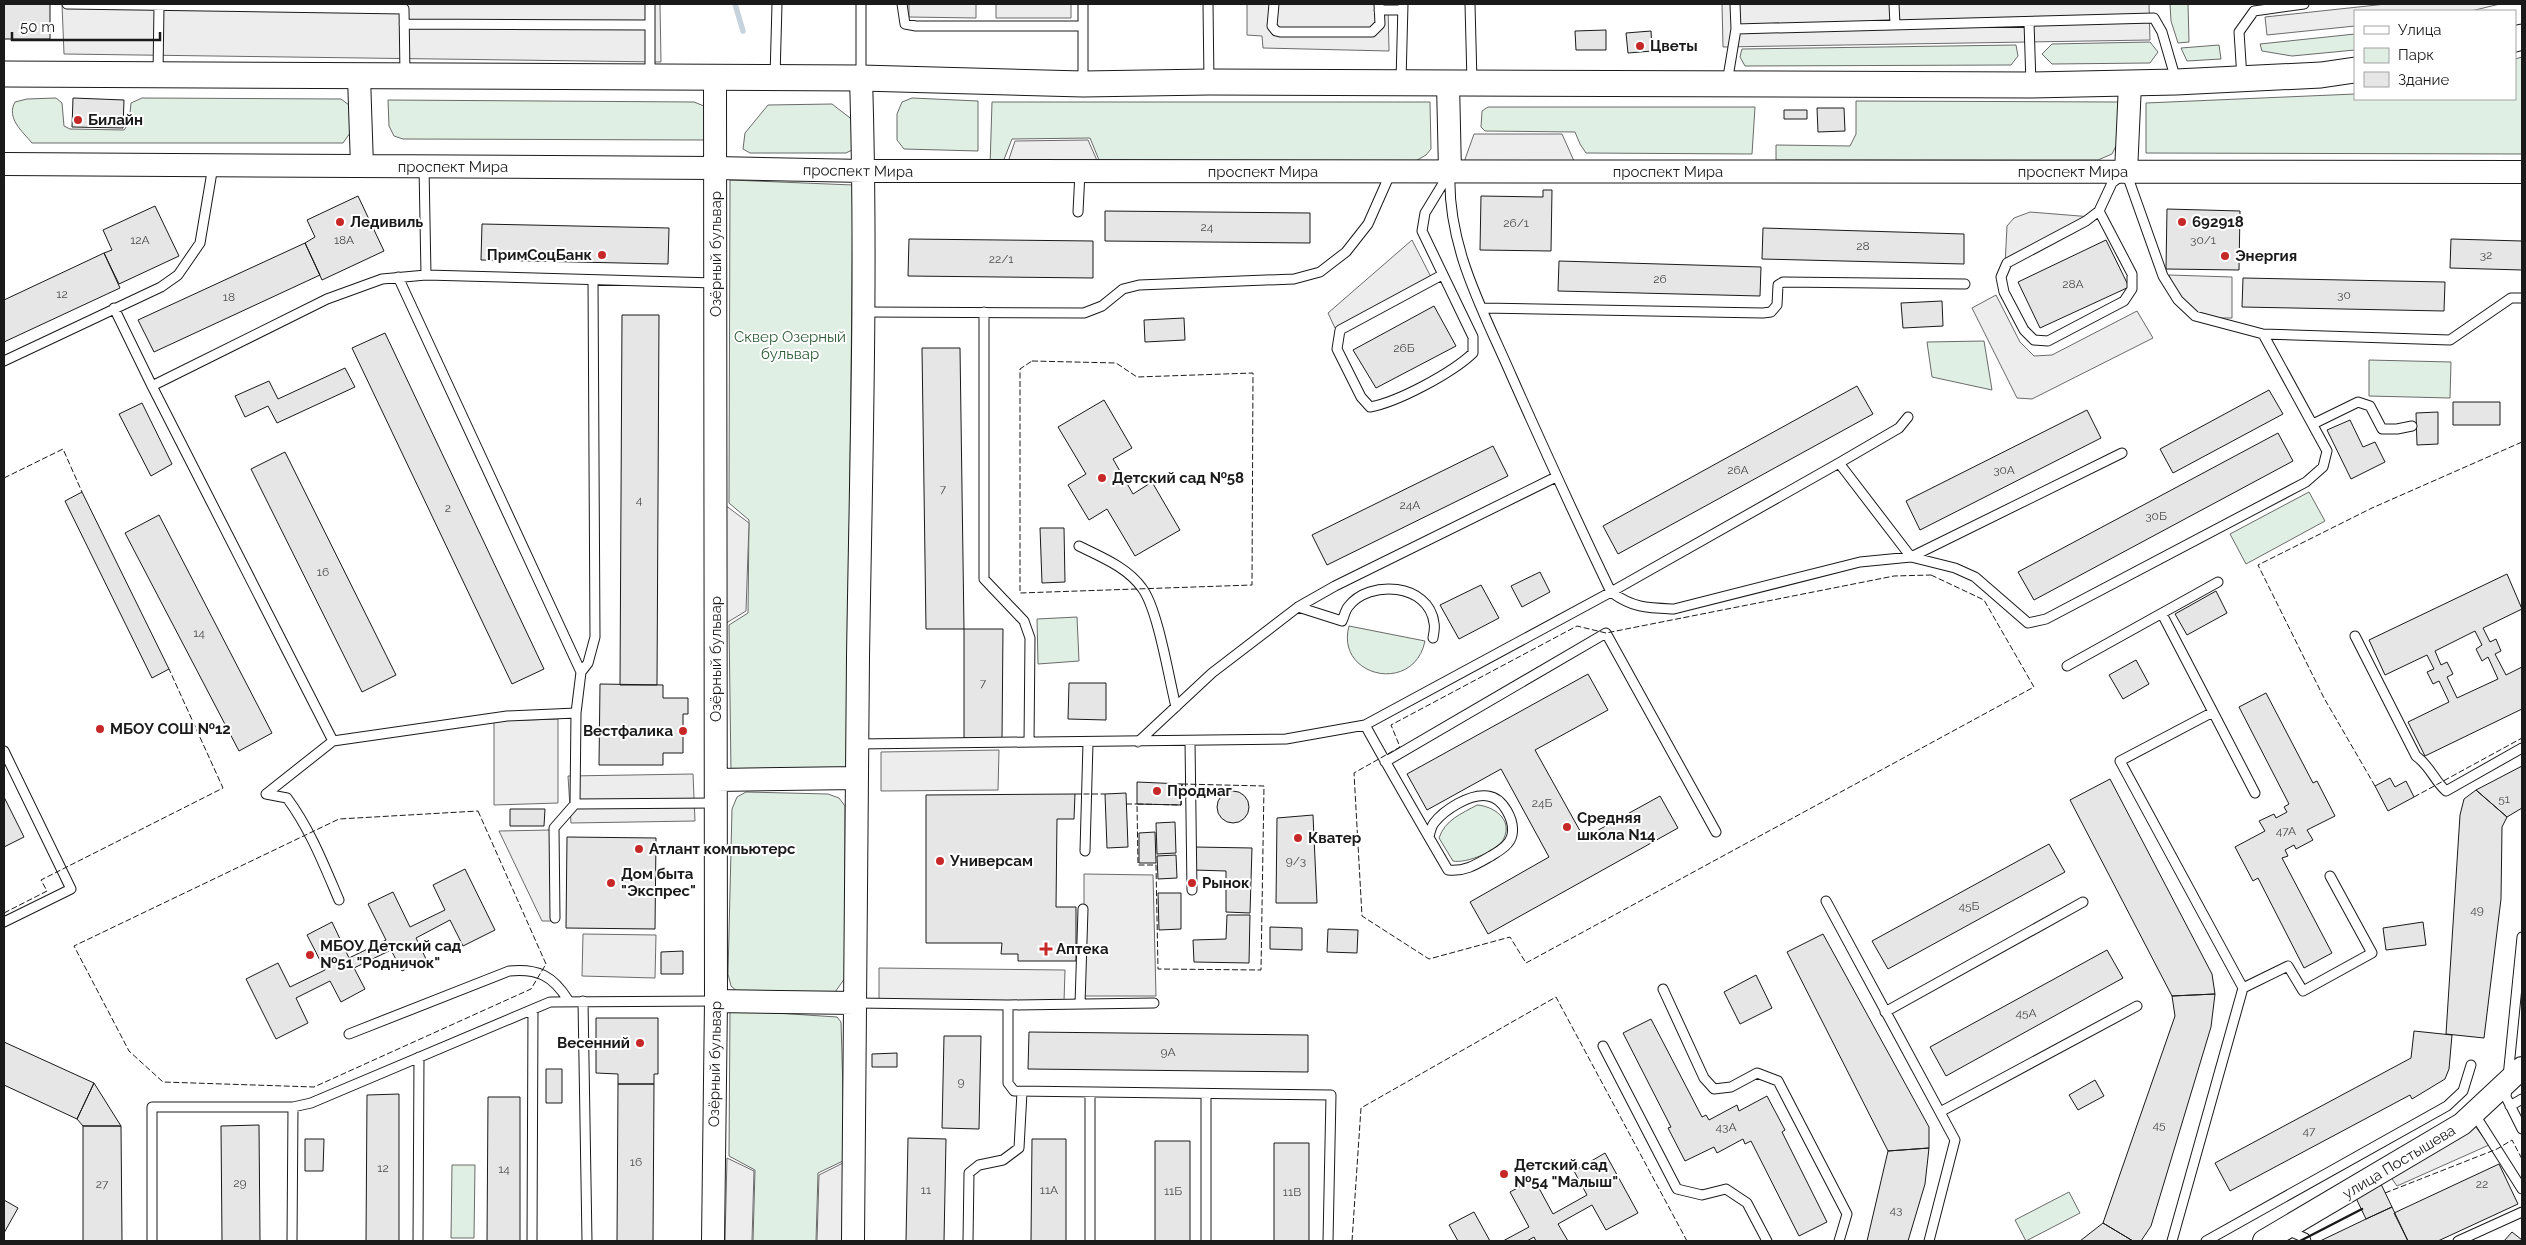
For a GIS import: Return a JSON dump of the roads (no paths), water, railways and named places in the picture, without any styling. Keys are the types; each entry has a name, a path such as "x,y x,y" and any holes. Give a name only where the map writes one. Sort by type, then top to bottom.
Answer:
{"main road":[{"path":"4,74 861,78 1083,84 1209,82 2031,85 2130,84 2242,79 2321,75 2354,70"}],"street":[{"path":"358,77 362,166"},
{"name":"Озёрный бульвар","path":"713,1241 716,1001 715,78"},
{"path":"853,1241 856,778 864,171 861,78"},
{"path":"1448,83 1450,172"},
{"path":"2126,172 2130,84"},
{"name":"проспект Мира","path":"4,164 1080,172 2522,172"},
{"path":"716,780 856,778"},
{"path":"716,1001 855,1003"},
{"name":"улица Постышева","path":"2264,1241 2475,1115 2517,1084"}],"lane":[{"path":"67,4 404,9 405,77"},
{"path":"650,4 650,77"},
{"path":"775,78 777,4"},
{"path":"861,4 861,78"},
{"path":"902,4 905,24 916,26 1082,26"},
{"path":"1083,4 1083,84"},
{"path":"1208,4 1209,82"},
{"path":"1274,4 1272,26 1276,31 1280,32 1372,32 1380,24 1379,7 1403,7 1401,84"},
{"path":"1470,4 1472,84"},
{"path":"1727,85 1736,29 1735,4"},
{"path":"1894,4 1894,25"},
{"path":"2242,79 2238,32 2254,11 2304,4"},
{"path":"158,76 159,6"},
{"path":"1736,29 2154,18 2162,32 2176,82"},
{"path":"2029,22 2031,85"},
{"path":"404,24 650,25"},
{"path":"4,361 160,287 178,275 200,243 213,165"},
{"path":"424,167 426,275"},
{"path":"1078,212 1080,172"},
{"path":"863,312 1084,313 1102,306 1123,289 1140,285 1294,279 1320,272 1346,252 1368,224 1391,172"},
{"path":"1442,275 1340,330 1337,349 1361,397 1370,407 1385,404 1452,369 1473,353 1473,337 1422,231 1425,213 1450,172"},
{"path":"1450,172 1453,230 1464,267 1556,477 1611,592 1627,603 1644,608 1674,610 1860,562 1911,557 1954,568 1975,577 2028,623 2046,620 2306,482 2323,467 2327,451 2263,334"},
{"path":"2099,211 2132,274 2132,288 2124,301 2048,341 2034,340 2024,330 2004,292 2001,277 2007,263 2086,221 2099,211 2112,183 2126,172 2163,276 2178,300 2195,316 2263,334 2450,340 2511,298 2522,298"},
{"path":"152,386 327,299 382,279 426,275 716,282"},
{"path":"398,277 581,672"},
{"path":"555,918 554,828 575,804 576,713 581,672 588,663 595,637 593,280"},
{"path":"1482,308 1763,313 1771,312 1777,305 1778,285 1783,282 1965,284"},
{"path":"114,308 333,741"},
{"path":"984,312 984,579 1024,621 1030,638 1029,742"},
{"path":"2313,424 2358,402 2370,406 2382,429 2412,426"},
{"path":"857,744 1088,743 1286,739 1365,725 1611,592 1839,463 1899,428 1908,416"},
{"path":"1911,557 2122,453"},
{"path":"1839,463 1911,557"},
{"path":"1138,742 1212,673 1298,607 1335,586 1556,477"},
{"path":"1079,546 1121,568 1143,589 1155,620 1176,706"},
{"path":"2067,666 2218,582"},
{"path":"1298,607 1342,621 1347,608 1358,598 1372,590 1388,588 1403,591 1419,598 1429,610 1434,622 1433,638"},
{"path":"2162,614 2255,793"},
{"path":"1385,762 1606,634 1716,832"},
{"path":"2355,636 2416,756 2428,765 2439,784 2446,791 2522,748"},
{"path":"2172,1241 2243,988 2120,761 2213,712"},
{"path":"339,900 296,810 287,798 266,794 333,741 507,716 576,713"},
{"path":"1365,725 1385,762 1448,870 1467,869 1504,848 1512,836 1512,819 1504,806 1489,795 1473,797 1442,814 1433,825 1429,837"},
{"path":"1190,740 1192,890"},
{"path":"1085,851 1088,743"},
{"path":"4,750 71,889 4,922"},
{"path":"575,804 716,804"},
{"path":"2243,988 2288,966 2303,991 2372,953 2330,876"},
{"path":"1826,901 1955,1140 1929,1241"},
{"path":"1885,1012 2083,902"},
{"path":"1080,1004 1083,908"},
{"path":"2510,1106 2517,1084 2522,937"},
{"path":"350,1034 510,971 524,970 542,974 558,984 568,1000"},
{"path":"1663,989 1704,1078 1714,1089 1731,1087 1757,1073 1778,1082 1848,1214 1839,1241"},
{"path":"152,1241 152,1107 293,1106 311,1103 550,1002 568,1000 716,1001"},
{"path":"583,1001 587,1241"},
{"path":"855,1003 1008,1005 1154,1002"},
{"path":"1008,1005 1008,1083 1014,1091 1331,1095 1328,1241"},
{"path":"1940,1112 2137,1006"},
{"path":"532,1241 533,1009"},
{"path":"1603,1046 1677,1189 1702,1195 1726,1189 1747,1203 1768,1241"},
{"path":"418,1241 419,1057"},
{"path":"2206,1241 2448,1106 2463,1091 2471,1065"},
{"path":"2517,1084 2506,1097 2522,1129"},
{"path":"968,1241 969,1173 979,1165 1003,1160 1020,1148 1022,1092"},
{"path":"1090,1092 1090,1241"},
{"path":"1206,1094 1206,1241"},
{"path":"292,1241 293,1106"},
{"path":"2475,1115 2522,1189"},
{"path":"2458,1241 2522,1212"},
{"path":"2285,1229 2305,1238 2306,1241"}],"waterway":[{"path":"735,4 743,31"}],"place":[{"name":"Цветы","path":"1640,46"},
{"name":"Билайн","path":"78,120"},
{"name":"Ледивиль","path":"340,222"},
{"name":"692918","path":"2182,222"},
{"name":"ПримСоцБанк","path":"602,255"},
{"name":"Энергия","path":"2225,256"},
{"name":"Детский сад №58","path":"1102,478"},
{"name":"МБОУ СОШ №12","path":"100,729"},
{"name":"Вестфалика","path":"683,731"},
{"name":"Продмаг","path":"1157,791"},
{"name":"Средняя школа N14","path":"1567,827"},
{"name":"Кватер","path":"1298,838"},
{"name":"Атлант компьютерс","path":"639,849"},
{"name":"Универсам","path":"940,861"},
{"name":"Дом быта \"Экспрес\"","path":"611,883"},
{"name":"Рынок","path":"1192,883"},
{"name":"Аптека","path":"1046,949"},
{"name":"МБОУ Детский сад №51 \"Родничок\"","path":"310,955"},
{"name":"Весенний","path":"640,1043"},
{"name":"Детский сад №54 \"Малыш\"","path":"1504,1174"}],"park label":[{"name":"Сквер Озерный бульвар","path":"790,346"}]}
